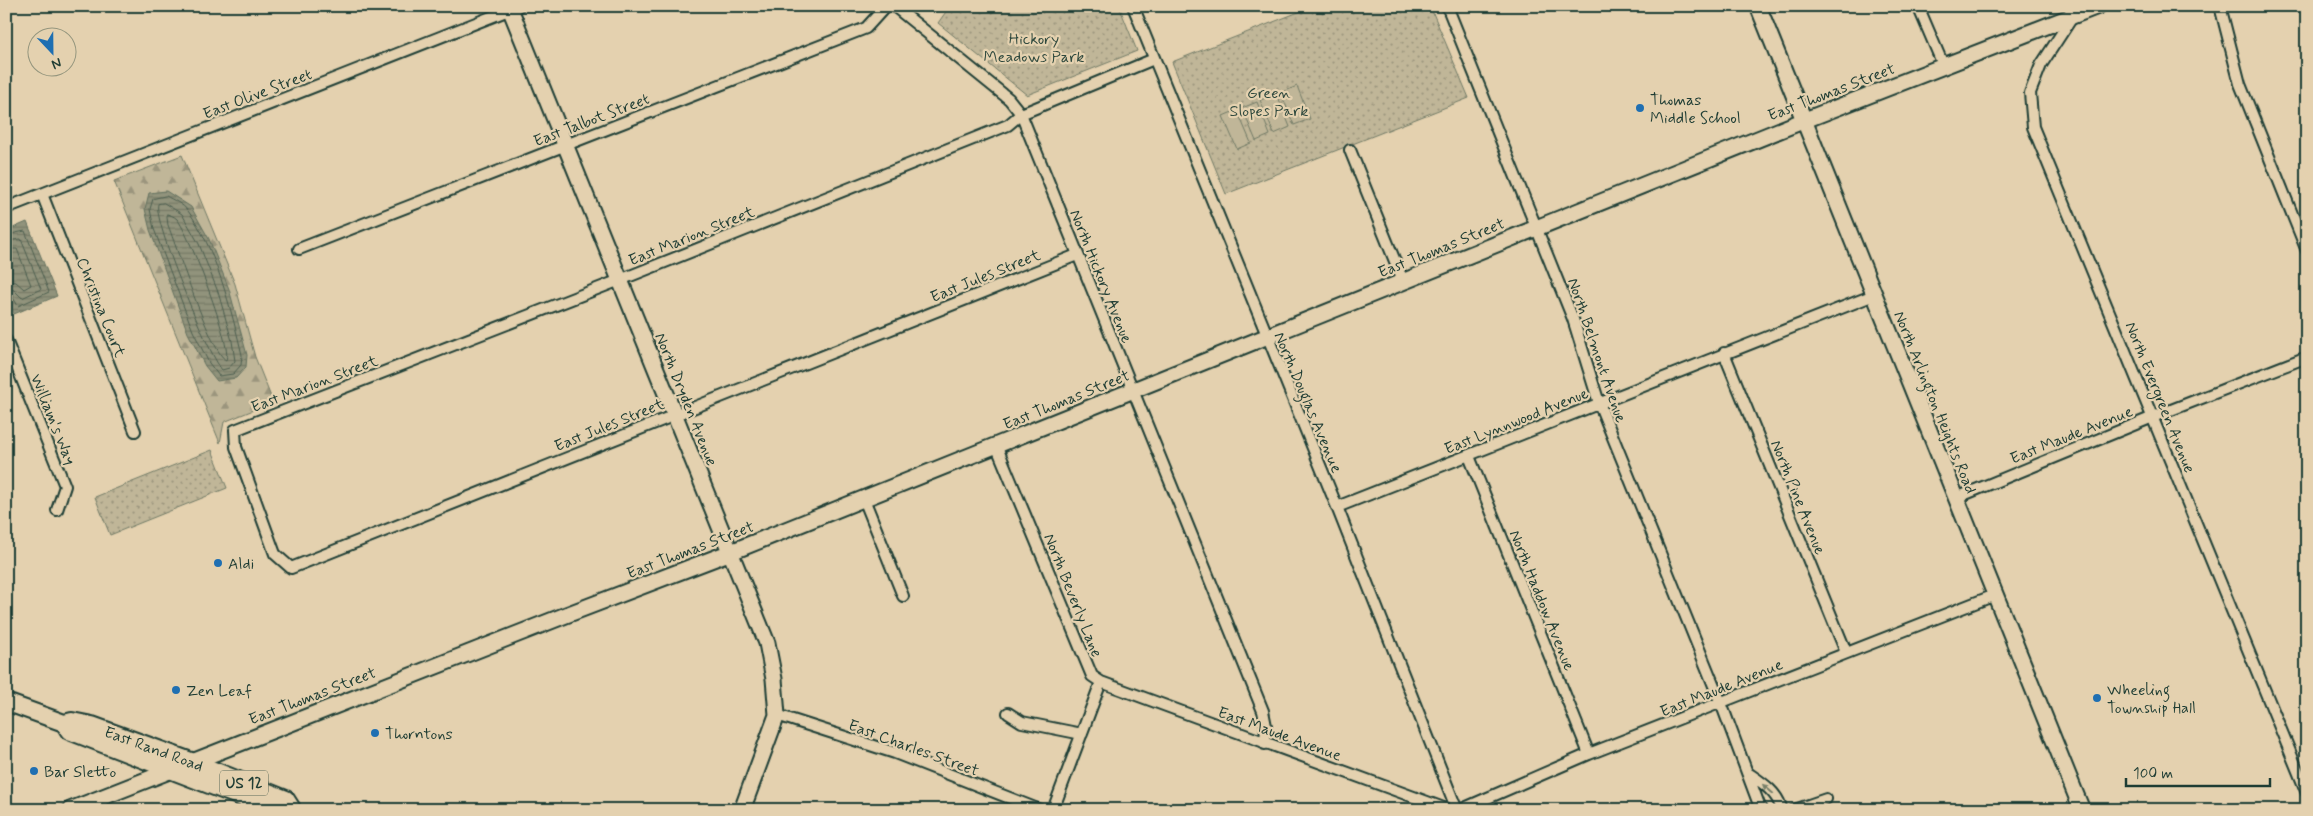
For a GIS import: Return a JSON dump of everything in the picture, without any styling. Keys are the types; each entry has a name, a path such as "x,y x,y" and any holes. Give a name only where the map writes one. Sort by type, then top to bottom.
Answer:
{"main road":[{"name":"East Rand Road","path":"6,702 64,723 69,731 274,810"},
{"name":"East Rand Road","path":"64,723 72,720 92,725 191,761 286,799 293,810"}],"street":[{"name":"East Talbot Street","path":"299,249 866,28 886,6"},
{"name":"North Hickory Avenue","path":"894,6 1009,99 1021,114 1263,711 1265,744"},
{"name":"North Douglas Avenue","path":"1133,6 1458,810"},
{"name":"North Belmont Avenue","path":"1447,6 1580,336 1599,403 1721,703 1761,810"},
{"name":"North Arlington Heights Road","path":"1758,6 2082,810"},
{"path":"1918,6 1944,67"},
{"name":"East Thomas Street","path":"70,810 556,618 731,552 864,499 1804,120 1944,67 2071,11 2098,6"},
{"path":"2220,6 2240,84 2307,250"},
{"name":"North Dryden Avenue","path":"512,7 565,145 767,643 773,670 777,715 742,810"},
{"name":"East Olive Street","path":"6,208 512,7"},
{"name":"North Evergreen Avenue","path":"2071,11 2041,65 2030,93 2033,128 2307,793"},
{"name":"East Marion Street","path":"291,568 275,554 236,447 235,430 620,280 1008,125 1021,114 1154,59"},
{"path":"1350,150 1403,282"},
{"name":"Christina Court","path":"42,194 135,432"},
{"name":"East Jules Street","path":"291,568 1077,255"},
{"name":"East Lynnwood Avenue","path":"1337,507 1874,295"},
{"name":"William's Way","path":"6,340 65,486 57,510"},
{"name":"North Pine Avenue","path":"1724,353 1846,652"},
{"name":"East Maude Avenue","path":"1956,498 2153,417 2307,357"},
{"name":"North Beverly Lane","path":"996,446 1092,676 1101,682"},
{"name":"North Haddow Avenue","path":"1469,456 1589,754"},
{"path":"864,499 903,596"},
{"name":"East Maude Avenue","path":"1458,810 1589,754 1995,595"},
{"path":"1054,810 1101,682"},
{"name":"East Maude Avenue","path":"1101,682 1265,744 1449,810"},
{"path":"1008,713 1022,722 1082,734"},
{"name":"East Charles Street","path":"777,715 895,754 1040,810"},
{"path":"1747,772 1771,790 1779,800 1781,807 1779,810"},
{"path":"1794,810 1826,799"}],"green space":[{"name":"Hickory Meadows Park","path":"950,6 1119,6 1137,51 1027,95 938,23"},
{"name":"Green Slopes Park","path":"1314,6 1430,6 1469,98 1226,194 1172,62"},
{"path":"1297,86 1310,119 1294,125 1281,93"},
{"path":"1277,94 1290,127 1274,134 1260,100"},
{"path":"1257,102 1270,135 1256,141 1242,108"},
{"path":"1237,110 1251,143 1237,149 1223,116"},
{"path":"182,155 235,284 255,357 273,402 224,422 220,443 114,181"},
{"path":"212,450 227,488 110,535 95,497"}],"water":[{"path":"166,191 191,207 209,239 229,289 247,355 246,367 236,378 217,381 205,366 188,333 150,230 145,209 149,193"},
{"path":"27,222 57,296 14,314 6,294 6,231"}],"place":[{"name":"Thomas Middle School","path":"1640,108"},
{"name":"Aldi","path":"218,563"},
{"name":"Zen Leaf","path":"176,690"},
{"name":"Wheeling Township Hall","path":"2097,698"},
{"name":"Thorntons","path":"375,733"},
{"name":"Bar Sletto","path":"34,771"}]}
